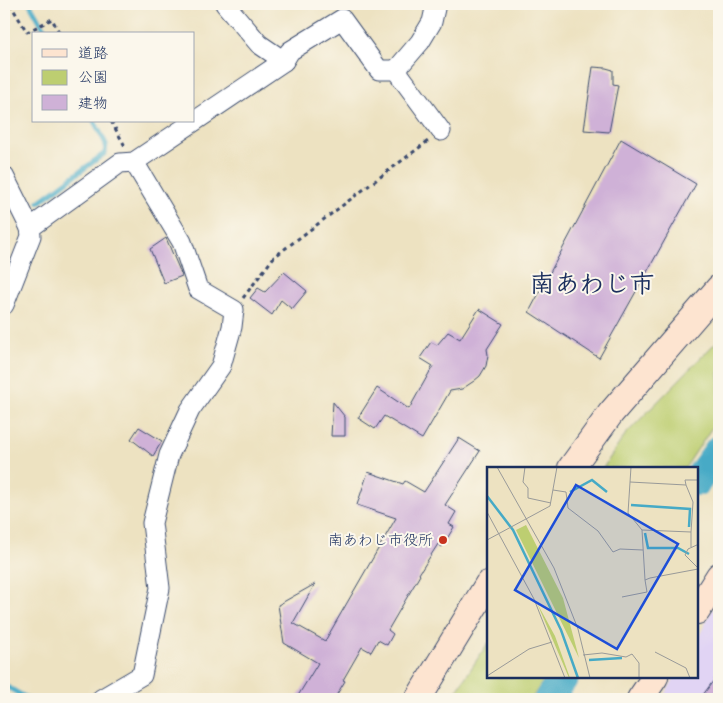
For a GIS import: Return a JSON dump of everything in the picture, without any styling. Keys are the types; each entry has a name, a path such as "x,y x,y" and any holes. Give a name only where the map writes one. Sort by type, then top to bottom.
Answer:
{"street":[{"path":"225,4 259,44 284,61"},
{"path":"195,121 284,61 290,50 342,19 379,70 396,70 420,42 432,22 436,4"},
{"path":"396,70 441,130"},
{"path":"30,228 120,164 134,162 193,122"},
{"path":"101,699 142,675 160,588 152,523 169,455 190,410 221,366 232,328 234,310 198,289 182,242 134,162"},
{"path":"4,176 30,228 31,236 4,305"},
{"path":"572,467 611,413 719,288"},
{"path":"698,609 719,576"},
{"path":"418,699 487,586"},
{"path":"640,699 654,678"}],"path":[{"path":"10,4 27,32 52,19 59,32"},
{"path":"111,122 134,162"},
{"path":"234,310 274,257 441,130"}],"shaded area":[{"path":"719,601 719,699 662,699 674,678 698,678 698,638 711,612"}],"green space":[{"path":"719,339 719,417 686,467 604,467 625,435"},
{"path":"487,645 487,678 545,678 531,699 451,699"}],"building":[{"path":"593,67 613,70 613,84 618,85 609,132 584,130"},
{"path":"621,139 696,184 599,358 529,312"},
{"path":"166,238 182,276 164,283 150,249"},
{"path":"284,272 307,291 292,309 281,300 272,315 250,298 258,288 265,292"},
{"path":"479,309 503,324 487,349 486,366 480,376 474,381 462,389 450,391 422,439 384,416 375,429 358,418 377,388 409,409 433,366 420,358 431,342 437,345 448,332 460,339"},
{"path":"333,402 345,417 345,436 331,436"},
{"path":"139,427 162,441 153,456 131,439"},
{"path":"459,438 480,451 445,505 456,512 449,524 454,527 442,547 438,544 419,574 388,630 393,634 387,645 378,640 371,652 362,647 334,699 296,699 318,663 284,643 278,605 315,584 293,623 325,641 396,518 357,505 368,472 403,484 405,481 424,492"},
{"path":"719,673 719,699 700,699"}],"waterway":[{"path":"30,4 46,32"},
{"path":"39,202 105,153 106,144 95,122"},
{"path":"698,480 719,450"},
{"path":"549,699 563,678"},
{"path":"4,685 28,699"}],"place":[{"name":"南あわじ市役所","path":"443,540"}],"district":[{"name":"南あわじ市","path":"592,283"}]}
